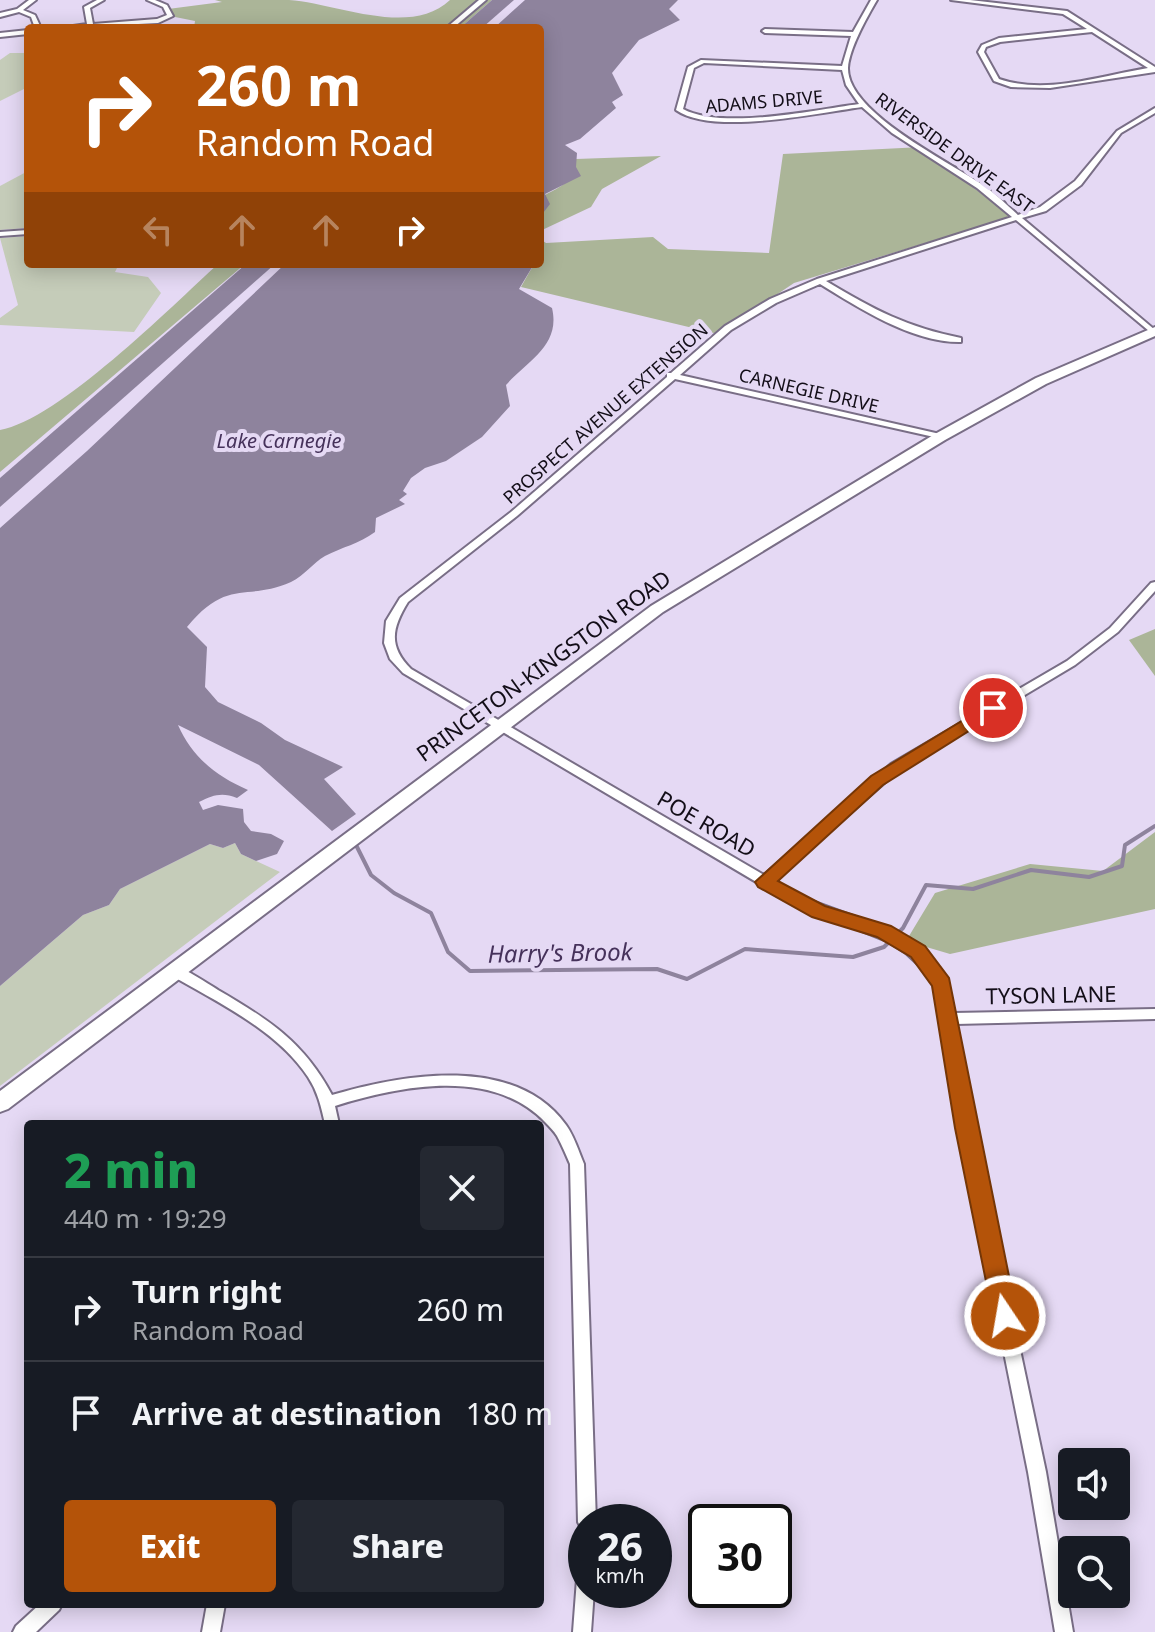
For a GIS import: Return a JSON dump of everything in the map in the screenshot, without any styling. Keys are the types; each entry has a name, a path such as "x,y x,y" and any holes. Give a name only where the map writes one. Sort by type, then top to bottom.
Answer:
{"main road":[{"name":"PRINCETON-KINGSTON ROAD","path":"0,1103 680,594 940,437 1041,381 1154,332"}],"street":[{"path":"0,15 19,10 33,0"},
{"path":"90,24 87,7 101,0"},
{"path":"117,24 158,21 170,16 165,6 150,0"},
{"path":"454,24 483,0"},
{"path":"845,68 855,34 874,0"},
{"path":"954,0 1051,8 1070,14 1154,69"},
{"path":"19,10 33,16 36,24"},
{"path":"1095,30 999,40 984,46 981,52 996,80 1020,88 1041,88 1154,69"},
{"path":"765,31 855,34"},
{"path":"0,35 24,32"},
{"name":"ADAMS DRIVE","path":"845,68 703,61 691,67 679,110 690,118 719,122 863,105"},
{"name":"RIVERSIDE DRIVE EAST","path":"845,68 849,85 863,105 894,132 980,186 1154,332"},
{"name":"PROSPECT AVENUE EXTENSION","path":"498,728 399,664 389,643 396,611 404,600 514,514 670,375 745,316 820,281 1021,219 1069,191 1119,132 1155,110"},
{"path":"0,234 24,232"},
{"path":"820,281 903,326 937,338 958,340"},
{"name":"CARNEGIE DRIVE","path":"670,375 940,437"},
{"path":"764,882 877,781 1071,663 1114,630 1155,585"},
{"name":"POE ROAD","path":"498,728 819,912 884,931 918,952 942,984 966,1128 1037,1472 1064,1632"},
{"path":"174,970 280,1038 315,1077 331,1101 332,1120"},
{"name":"TYSON LANE","path":"948,1019 1155,1014"},
{"path":"331,1101 387,1084 415,1080 482,1084 515,1091 551,1114 563,1128 577,1164 586,1504"},
{"path":"22,1632 49,1608"},
{"path":"211,1632 215,1608"},
{"path":"582,1632 584,1608"}],"green space":[{"path":"215,0 289,0 394,17 434,11 450,0 492,0 465,24 195,24 195,21 170,16 168,9 222,2"},
{"path":"10,53 24,53 24,89 0,101 0,60"},
{"path":"922,147 1011,217 794,283 718,334 521,287 532,268 544,268 544,242 653,237 668,249 769,253 783,154"},
{"path":"661,156 602,189 591,207 544,229 545,195 571,178 576,159"},
{"path":"24,173 24,228 0,230 0,186"},
{"path":"24,236 24,268 117,268 115,272 148,277 161,293 134,332 0,325 0,318 18,305 0,238"},
{"path":"214,268 240,268 0,472 0,430 24,422 52,406 144,333"},
{"path":"1155,629 1155,676 1129,640"},
{"path":"1155,832 1155,909 950,954 906,941 935,893 1030,864 1103,871"},
{"path":"235,843 241,854 280,872 0,1086 0,986 83,915 109,905 120,889 210,844 223,848"}],"water":[{"path":"492,0 514,0 487,24 465,24"},
{"path":"525,0 678,0 669,9 680,20 639,40 612,73 623,95 612,102 616,108 580,139 565,145 577,153 576,167 581,176 545,194 550,204 544,212 544,24 498,24"},
{"path":"241,268 270,268 0,507 0,478"},
{"name":"Lake Carnegie","path":"281,268 532,268 519,289 552,308 552,333 547,343 506,385 510,406 482,437 446,461 425,468 411,478 403,491 407,494 399,500 405,504 376,518 375,532 325,556 291,582 275,588 226,596 214,602 187,627 207,647 205,687 218,702 261,723 285,740 343,767 324,779 356,814 332,831 259,765 178,725 190,747 206,764 248,790 237,798 222,795 199,802 203,810 218,805 243,809 244,822 251,831 271,834 284,841 277,854 256,861 241,854 235,843 223,848 210,844 120,889 109,905 83,915 0,986 0,528 87,451"}],"waterway":[{"name":"Harry's Brook","path":"354,841 371,875 394,893 431,913 448,952 470,971 657,969 687,979 745,949 853,957 884,947 903,928 926,885 973,889 1031,870 1089,877 1122,866 1125,845 1155,826"}],"route":[{"path":"993,708 895,767 764,882 819,912 884,931 918,952 942,984 966,1128 1005,1316"}]}
